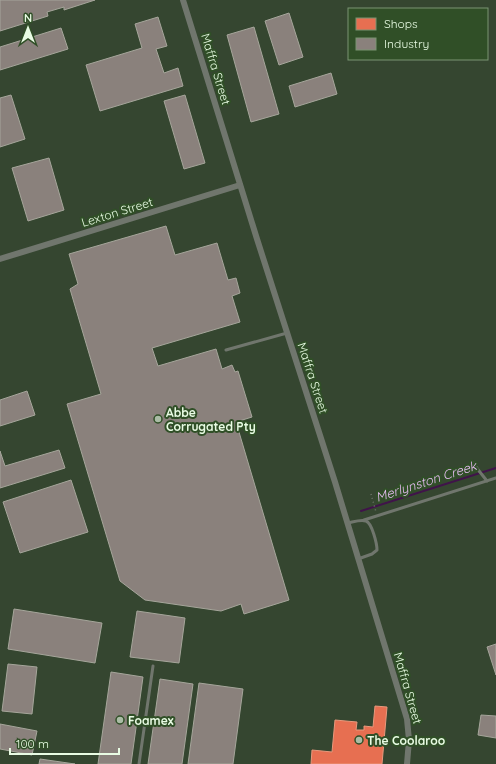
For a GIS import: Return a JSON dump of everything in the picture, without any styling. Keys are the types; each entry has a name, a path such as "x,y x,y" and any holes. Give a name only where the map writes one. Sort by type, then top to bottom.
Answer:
{"street":[{"name":"Maffra Street","path":"183,0 407,719 409,740 407,764"},
{"name":"Lexton Street","path":"0,259 240,185"}],"lane":[{"path":"226,350 287,333"},
{"path":"472,462 487,481"},
{"path":"347,523 364,520 496,478"},
{"path":"358,559 378,550 371,526 369,522 364,520"},
{"path":"139,764 153,666"}],"path":[{"path":"371,494 376,511"}],"building: Shops":[{"name":"The Coolaroo","path":"375,706 387,707 382,764 311,764 312,750 332,752 335,720 357,722 356,730 364,730 364,726 373,727"}],"building: Industry":[{"path":"0,0 95,0 64,10 64,7 47,12 48,16 0,31"},
{"path":"289,13 303,57 279,65 265,21"},
{"path":"158,17 167,46 156,49 164,73 178,68 183,86 100,111 86,65 142,48 135,24"},
{"path":"254,27 279,114 251,122 227,35"},
{"path":"61,28 68,49 0,70 0,47"},
{"path":"331,73 337,94 295,107 289,86"},
{"path":"11,95 25,139 0,147 0,98"},
{"path":"185,95 205,163 184,169 164,101"},
{"path":"49,158 64,210 28,221 12,168"},
{"name":"Abbe Corrugated Pty","path":"166,226 175,255 217,243 228,280 236,278 240,293 232,296 240,322 152,348 158,366 216,349 222,369 232,365 235,372 238,371 252,417 236,422 289,600 244,614 241,604 221,611 145,600 120,581 67,404 101,394 70,289 78,284 69,254"},
{"path":"27,391 35,415 0,426 0,400"},
{"path":"59,450 65,468 0,488 0,451 5,466"},
{"path":"71,480 88,532 20,553 3,502"},
{"path":"14,609 102,623 95,663 8,649"},
{"path":"137,611 185,618 179,663 130,657"},
{"path":"496,644 496,675 487,647"},
{"path":"8,664 37,667 32,714 2,711"},
{"name":"Foamex","path":"111,672 143,677 131,764 98,764"},
{"path":"160,679 193,684 182,764 148,764"},
{"path":"199,683 243,689 233,764 188,764"},
{"path":"481,715 496,716 496,738 478,735"},
{"path":"0,724 37,731 32,755 0,749"},
{"path":"40,759 75,764 39,764"}],"waterway":[{"name":"Merlynston Creek","path":"361,511 496,468"}],"place":[{"name":"Abbe Corrugated Pty","path":"158,419"},
{"name":"Foamex","path":"120,720"},
{"name":"The Coolaroo","path":"359,740"}]}
